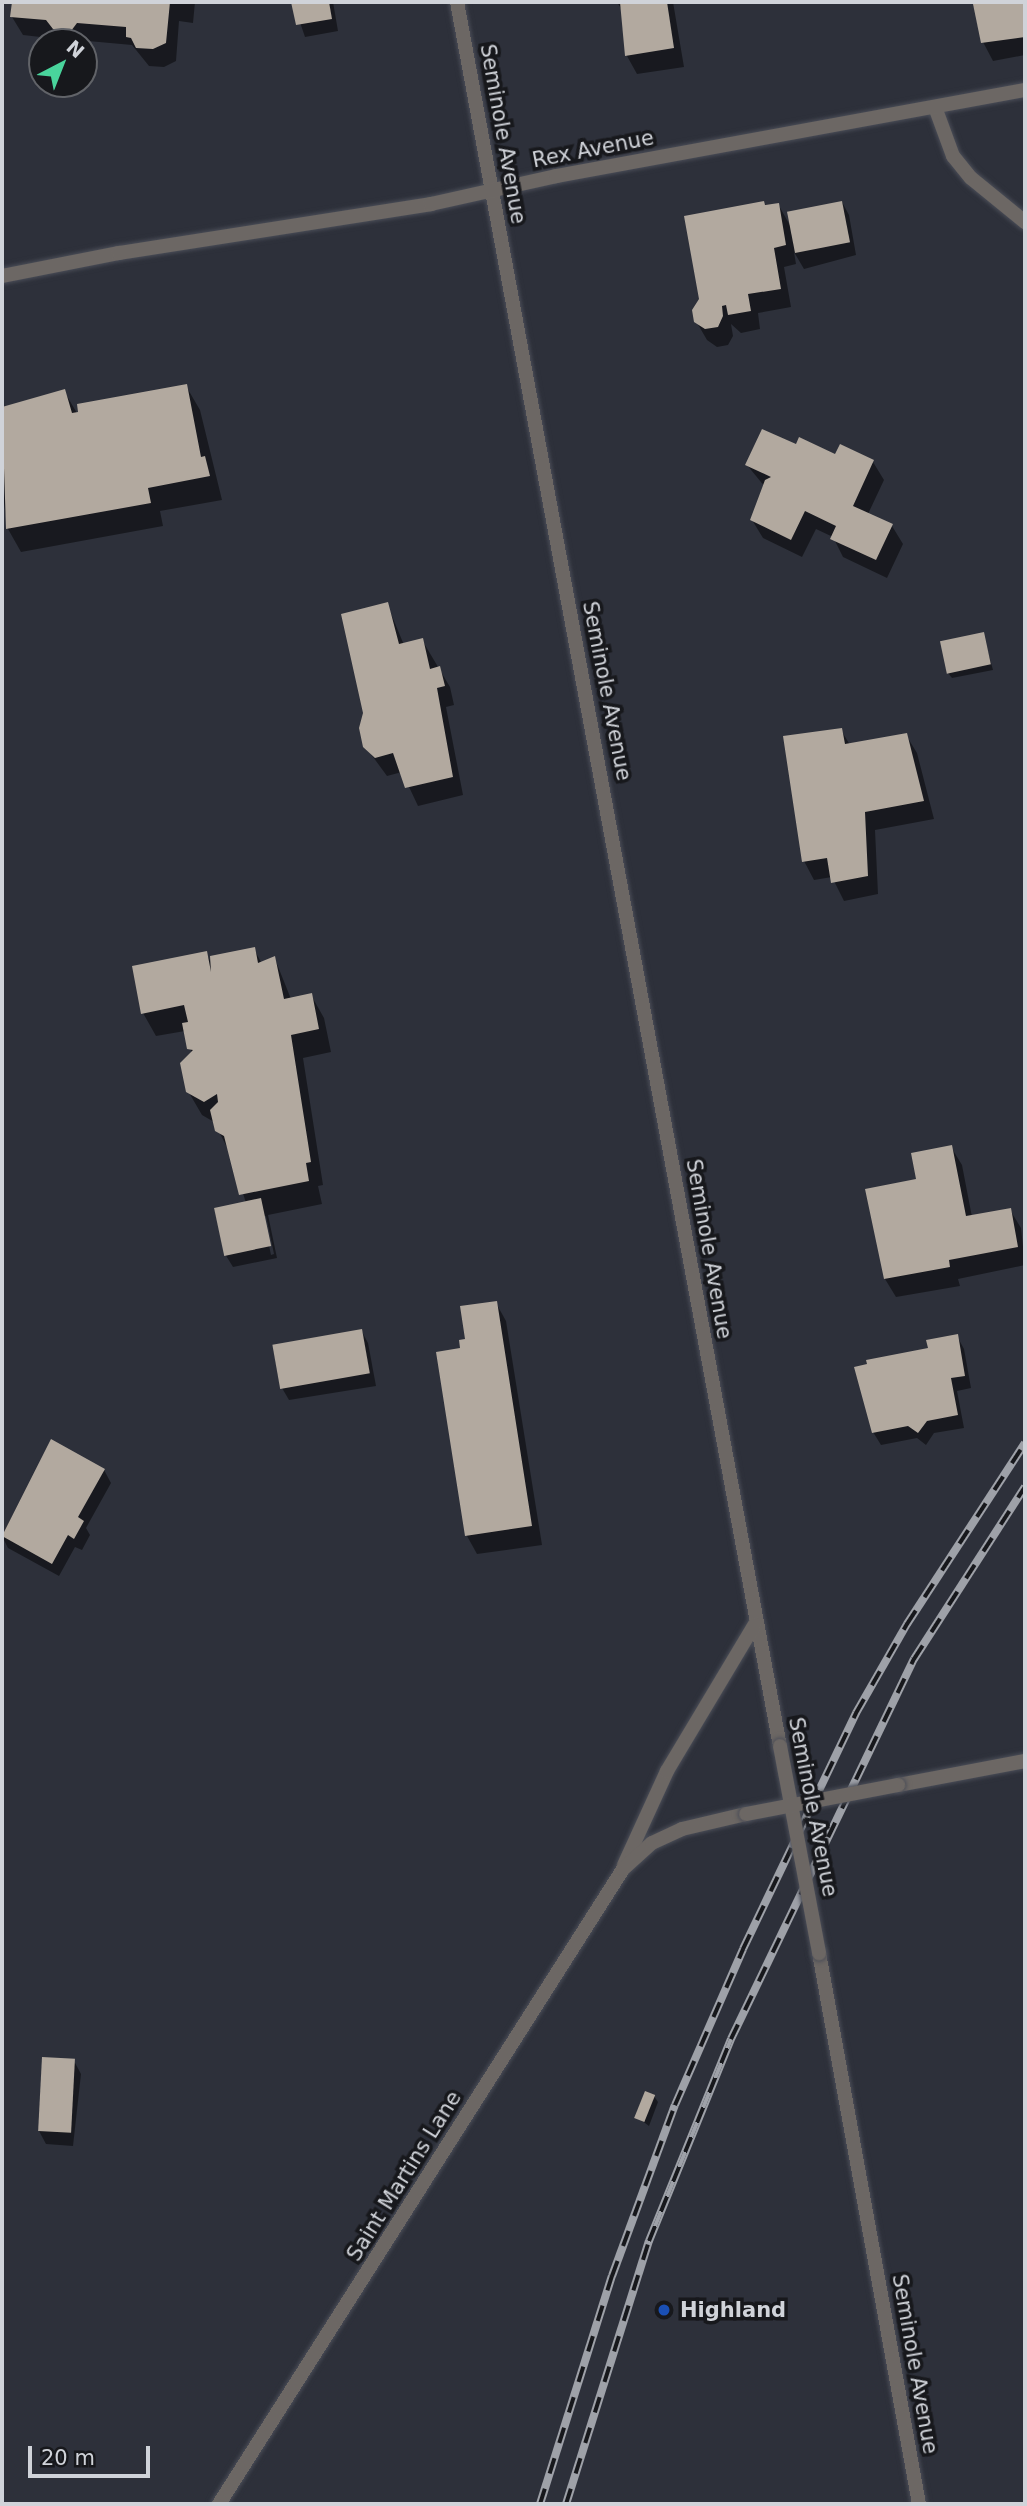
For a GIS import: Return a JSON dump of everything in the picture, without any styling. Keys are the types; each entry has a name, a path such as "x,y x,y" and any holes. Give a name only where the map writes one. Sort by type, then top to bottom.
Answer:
{"street":[{"name":"Seminole Avenue","path":"457,2 919,2504"},
{"name":"Rex Avenue","path":"2,276 492,191 1025,90"},
{"path":"935,107 953,156 971,178 1025,222"},
{"name":"Saint Martins Lane","path":"219,2504 623,1869 667,1771 755,1624"},
{"name":"Saint Martins Lane","path":"623,1869 652,1843 682,1829 791,1804 1025,1761"}],"building":[{"path":"12,2 170,2 166,43 153,49 136,48 131,38 126,37 126,27 77,23 73,28 52,28 46,20 10,17"},
{"path":"291,2 329,2 332,19 296,25"},
{"path":"620,2 667,2 674,48 625,56"},
{"path":"1025,2 1025,37 981,43 973,4"},
{"path":"764,201 765,205 779,203 786,245 774,248 781,289 748,294 751,311 728,315 726,305 722,306 723,316 718,327 705,329 694,322 692,310 699,299 684,216"},
{"path":"842,201 850,242 795,253 787,212"},
{"path":"187,384 201,457 205,456 210,476 148,488 151,503 6,529 2,407 65,389 72,413 78,412 77,404"},
{"path":"762,429 796,444 799,437 835,454 840,444 874,460 853,506 893,524 876,560 830,539 836,526 805,511 791,540 750,520 765,480 771,477 745,465"},
{"path":"388,602 399,644 423,638 430,669 440,666 445,686 437,688 453,777 405,788 393,753 375,758 363,747 359,728 363,713 341,614"},
{"path":"984,632 991,664 947,674 940,641"},
{"path":"842,728 845,744 907,733 924,801 865,812 868,876 831,883 827,858 802,862 783,736"},
{"path":"255,947 258,963 275,956 284,999 312,993 319,1029 291,1035 311,1162 306,1163 309,1181 239,1195 224,1136 215,1131 210,1110 218,1102 217,1094 204,1102 186,1092 180,1063 193,1050 187,1049 182,1023 188,1022 184,1005 141,1014 132,966 207,951 211,972 210,956"},
{"path":"952,1145 966,1216 1011,1208 1018,1247 949,1260 950,1267 884,1279 865,1189 916,1179 911,1153"},
{"path":"261,1198 271,1246 224,1256 214,1208"},
{"path":"497,1301 532,1526 465,1536 436,1352 460,1348 459,1340 465,1339 460,1306"},
{"path":"362,1329 370,1373 280,1389 272,1345"},
{"path":"958,1334 965,1376 951,1378 958,1415 927,1421 918,1433 908,1426 872,1433 854,1367 867,1364 866,1360 928,1348 926,1340"},
{"path":"51,1439 105,1469 78,1517 84,1521 74,1539 68,1535 52,1564 2,1536"},
{"path":"42,2057 75,2059 71,2133 38,2131"},
{"path":"645,2091 655,2095 644,2122 634,2118"}],"railway":[{"path":"540,2504 612,2276 675,2105 743,1949 856,1713 907,1624 1025,1443"},
{"path":"566,2504 649,2241 731,2039 914,1659 1025,1487"}],"place":[{"name":"Highland","path":"664,2310"}]}
